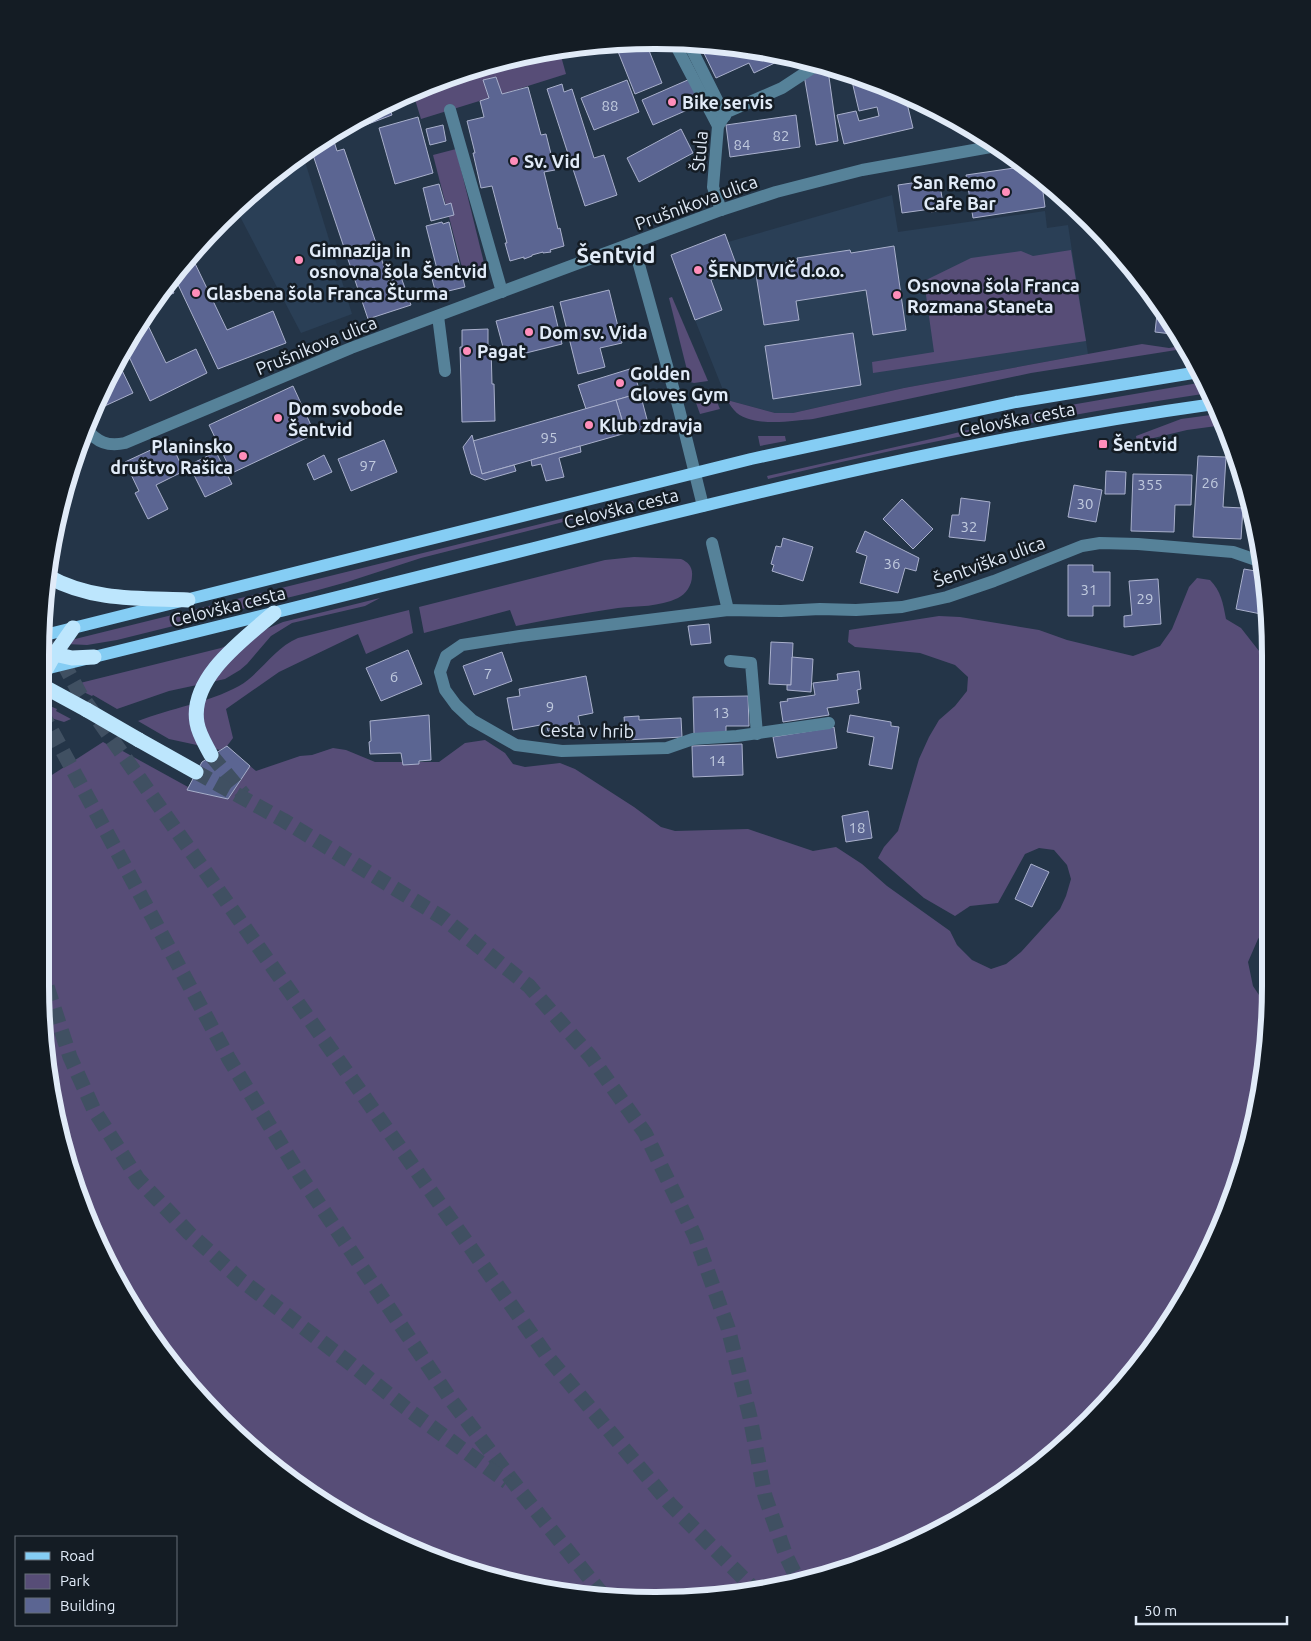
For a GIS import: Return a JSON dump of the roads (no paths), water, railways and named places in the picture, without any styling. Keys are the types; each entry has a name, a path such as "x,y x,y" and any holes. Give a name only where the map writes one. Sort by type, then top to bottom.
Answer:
{"highway":[{"path":"54,579 85,592 109,597 188,600"},
{"path":"211,756 200,735 197,723 196,710 204,685 209,676 240,642 274,613"},
{"path":"49,652 73,628"},
{"path":"49,653 72,658 94,657"},
{"path":"49,689 196,772"}],"main road":[{"name":"Celovška cesta","path":"50,634 751,459 970,412 1193,373"},
{"name":"Celovška cesta","path":"49,670 94,657 703,506 921,455 1065,428 1208,405"}],"street":[{"path":"679,50 721,121"},
{"path":"691,50 721,121"},
{"name":"Štula","path":"721,210 713,187 721,121 727,112 782,88 811,69"},
{"path":"450,110 502,292"},
{"name":"Prušnikova ulica","path":"91,434 95,439 105,444 116,445 125,443 351,348 721,210 776,192 862,170 987,148"},
{"path":"634,243 703,506"},
{"path":"438,316 444,371"},
{"path":"712,543 728,610"},
{"name":"Šentviška ulica","path":"728,610 856,610 902,607 947,597 994,581 1082,546 1100,543 1138,544 1233,552 1254,559"},
{"name":"Cesta v hrib","path":"728,610 462,645 446,656 440,672 445,690 456,706 472,720 516,744 562,751 668,748 693,739 757,734 829,723"},
{"path":"730,661 751,664 757,734"}],"tunnel":[{"path":"49,638 80,694 547,1356 670,1504 750,1585"},
{"path":"49,726 229,1059 301,1177 451,1400 598,1589"},
{"path":"211,755 244,795"},
{"path":"196,772 283,820 443,918 529,986 591,1057 645,1133 695,1236 728,1328 750,1417 765,1496 786,1556 796,1576"},
{"path":"49,993 70,1057 94,1110 138,1179 189,1233 241,1280 406,1408 507,1482"}],"place":[{"name":"Bike servis","path":"672,102"},
{"name":"Sv. Vid","path":"514,161"},
{"name":"San Remo Cafe Bar","path":"1006,192"},
{"name":"Gimnazija in osnovna šola Šentvid","path":"299,260"},
{"name":"ŠENDTVIČ d.o.o.","path":"698,270"},
{"name":"Glasbena šola Franca Šturma","path":"196,293"},
{"name":"Osnovna šola Franca Rozmana Staneta","path":"897,295"},
{"name":"Dom sv. Vida","path":"529,332"},
{"name":"Pagat","path":"467,351"},
{"name":"Golden Gloves Gym","path":"620,383"},
{"name":"Dom svobode Šentvid","path":"278,418"},
{"name":"Klub zdravja","path":"589,425"},
{"name":"Šentvid","path":"1103,444"},
{"name":"Planinsko društvo Rašica","path":"243,456"}],"district":[{"name":"Šentvid","path":"616,254"}]}
